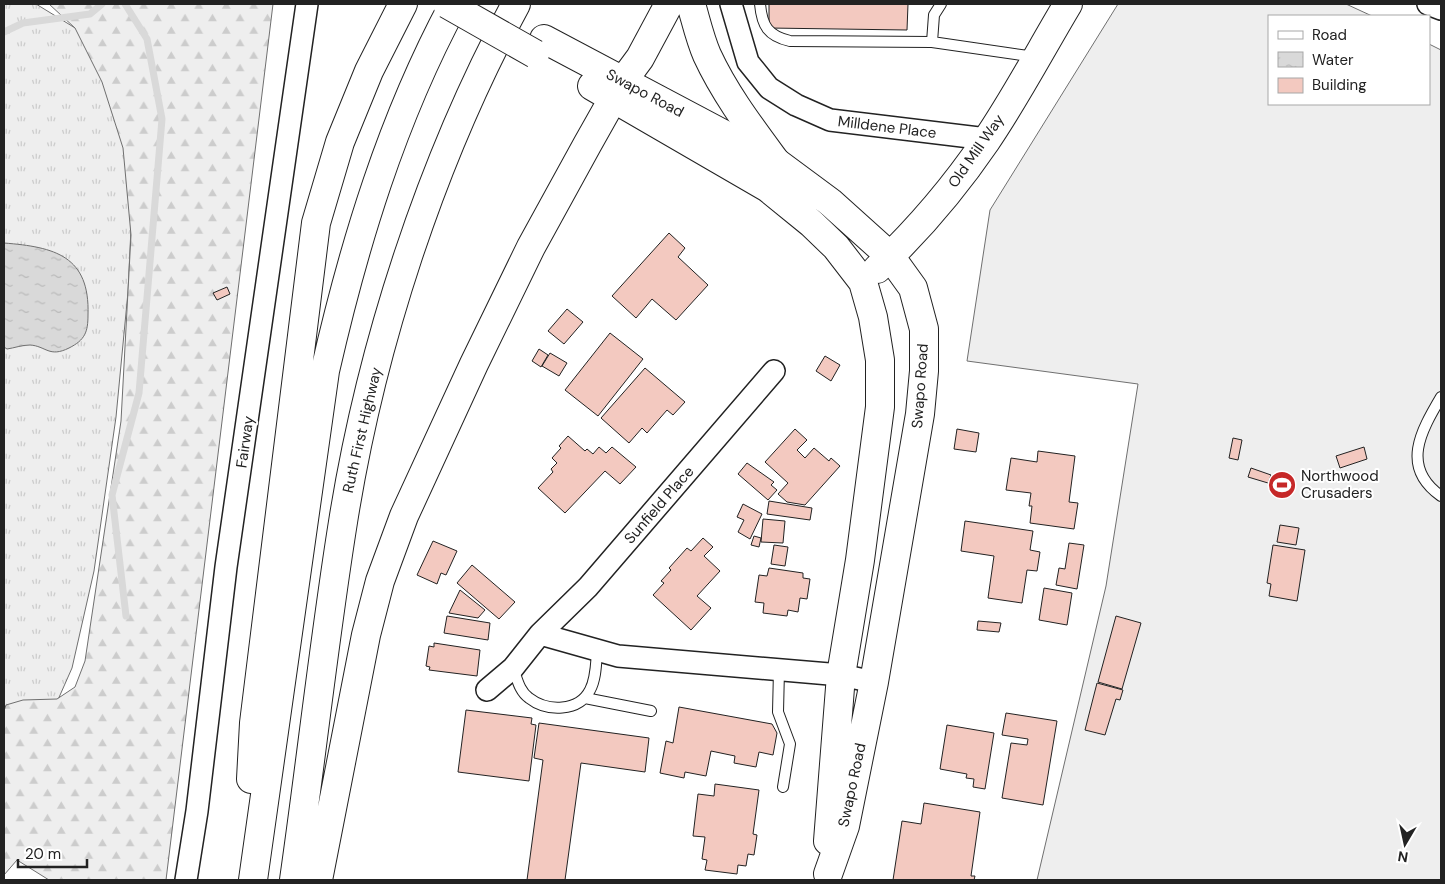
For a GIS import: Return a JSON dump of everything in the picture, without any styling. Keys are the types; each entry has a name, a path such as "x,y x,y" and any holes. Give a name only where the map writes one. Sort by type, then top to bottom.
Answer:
{"main road":[{"path":"246,880 254,723 316,223 340,142 369,71 404,4"},
{"name":"Swapo Road","path":"447,4 539,46 618,90 768,188 811,223 836,247 863,282 873,317 880,360 880,407 860,560 841,675 828,824 827,877"},
{"path":"253,880 324,381 341,300 367,210 396,132 440,30 454,4"},
{"name":"Swapo Road","path":"486,4 539,46"},
{"name":"Ruth First Highway","path":"294,880 343,522 375,371 408,256 438,172 485,62 516,4"},
{"path":"318,880 366,635 380,582 404,516 474,364 531,247 618,90 640,58 669,4"},
{"path":"691,4 706,54 735,107 776,162"},
{"name":"Old Mill Way","path":"863,282 931,213 987,140 1068,4"},
{"name":"Swapo Road","path":"618,90 776,162 830,202 890,256 913,288 924,329 924,371 919,423 874,682 845,826 827,877"}],"street":[{"name":"Fairway","path":"186,880 197,812 226,566 307,4"},
{"name":"Milldene Place","path":"731,4 748,62 769,88 796,105 830,120 987,140"},
{"path":"1428,4 1441,9"},
{"name":"Sunfield Place","path":"487,690 512,668 540,634 588,587 774,371"},
{"path":"540,634 597,652 618,656 841,675 874,682"}],"lane":[{"path":"760,4 764,27 772,35 785,40 932,42 1036,58"},
{"path":"932,42 934,15 941,4"},
{"path":"1441,397 1425,424 1418,442 1417,458 1423,477 1441,496"},
{"path":"585,698 594,678 597,652"},
{"path":"512,668 521,690 529,698 542,706 567,707 585,698 651,711"},
{"path":"779,670 778,712 790,744 783,787"}],"green space":[{"path":"4,4 36,4 98,42 133,186 128,292 116,417 94,571 72,668 4,822"},
{"path":"49,4 273,4 166,880 49,880 17,860 4,875 4,711 6,705 23,700 57,699 75,687 85,661 121,421 131,235 123,148 102,82 75,28"},
{"name":"Northwood Crusaders","path":"1118,4 1346,4 1370,15 1268,15 1268,105 1430,105 1430,44 1441,50 1441,880 1037,880 1106,586 1138,384 967,361 990,210"}],"water":[{"path":"4,243 54,252 66,258 76,267 83,279 87,295 88,315 85,335 79,342 57,352 30,345 7,349 4,347"}],"building":[{"path":"769,4 908,4 907,30 769,28"},
{"path":"669,233 685,248 678,257 708,285 676,320 652,299 636,318 612,296"},
{"path":"227,287 230,294 217,300 213,293"},
{"path":"567,309 583,322 564,344 548,331"},
{"path":"610,333 643,359 598,416 565,390"},
{"path":"539,349 548,355 541,367 532,361"},
{"path":"550,353 567,363 559,376 542,366"},
{"path":"825,356 840,365 831,381 816,371"},
{"path":"645,368 685,402 673,415 667,410 647,433 642,428 629,443 601,418"},
{"path":"795,429 807,440 797,450 805,458 814,448 829,461 831,458 840,466 805,505 787,502 778,494 788,483 765,462"},
{"path":"957,429 979,433 976,452 954,449"},
{"path":"568,436 585,451 587,449 593,454 599,447 606,453 612,447 636,467 620,484 605,471 565,513 538,488 553,472 551,469 557,463 552,458"},
{"path":"1233,438 1242,440 1238,460 1229,458"},
{"path":"1364,447 1367,459 1340,468 1336,456"},
{"path":"1038,451 1075,456 1069,502 1078,503 1074,529 1030,523 1032,506 1029,506 1031,493 1006,490 1011,458 1037,462"},
{"path":"747,463 774,482 771,485 777,490 768,500 738,474"},
{"path":"1251,468 1271,475 1268,483 1248,477"},
{"path":"769,501 812,508 810,520 767,514"},
{"path":"743,504 762,514 750,539 738,532 744,520 737,517"},
{"path":"763,519 785,521 783,543 761,542"},
{"path":"965,521 1033,531 1030,550 1040,552 1037,571 1027,570 1022,603 988,598 994,556 961,551"},
{"path":"1280,525 1299,528 1296,545 1277,542"},
{"path":"754,536 761,538 759,547 751,545"},
{"path":"703,538 713,547 704,556 720,571 697,596 711,608 691,630 653,595 664,583 661,581 671,570 669,568 687,548 691,551"},
{"path":"433,541 457,551 446,575 441,573 437,584 417,575"},
{"path":"1069,543 1084,545 1077,589 1056,585 1059,568 1065,569"},
{"path":"774,545 788,547 785,566 771,564"},
{"path":"1273,545 1305,550 1297,601 1269,596 1271,584 1267,583"},
{"path":"472,565 515,602 499,619 457,583"},
{"path":"769,568 803,573 803,578 810,579 807,599 800,598 798,612 788,610 787,616 763,613 764,603 755,602 759,575 767,576"},
{"path":"1044,588 1072,593 1067,625 1039,620"},
{"path":"460,590 485,610 478,618 449,613"},
{"path":"447,616 490,623 488,640 444,633"},
{"path":"1116,616 1141,623 1122,689 1098,682"},
{"path":"978,621 1001,623 999,632 977,630"},
{"path":"434,643 480,650 477,676 429,670 430,667 426,666 429,646 434,647"},
{"path":"1097,683 1123,690 1120,700 1116,699 1105,735 1085,730"},
{"path":"679,707 772,724 777,733 773,755 759,752 756,767 734,763 735,756 711,751 706,776 685,772 684,778 660,773 666,741 673,743"},
{"path":"466,710 532,718 531,724 536,725 529,781 458,772"},
{"path":"1006,713 1057,721 1043,805 1002,798 1011,743 1027,745 1028,739 1002,735"},
{"path":"539,723 649,738 645,772 581,763 565,880 527,880 543,760 534,758"},
{"path":"947,725 994,733 985,789 973,787 974,779 966,778 967,774 940,769"},
{"path":"715,784 759,790 753,834 757,835 754,855 748,854 746,866 738,865 737,874 705,870 707,860 702,859 705,837 693,836 698,794 714,796"},
{"path":"924,803 980,812 971,876 975,876 974,880 893,880 902,821 921,824"}],"waterway":[{"path":"4,32 23,23 90,14 102,4"},
{"path":"125,4 147,39 162,119 139,393 112,495 126,616"}],"place":[{"name":"Northwood Crusaders","path":"1282,485"}]}
